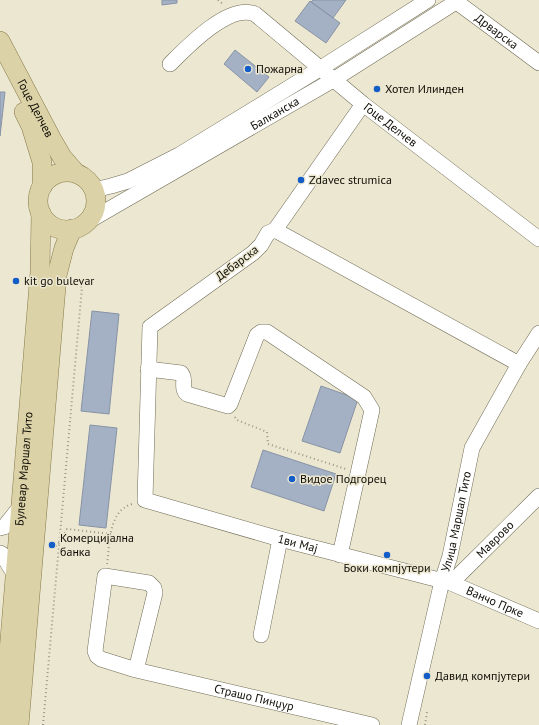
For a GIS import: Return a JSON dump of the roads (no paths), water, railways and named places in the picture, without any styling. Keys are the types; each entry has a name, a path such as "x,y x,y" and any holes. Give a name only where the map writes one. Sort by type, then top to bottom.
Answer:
{"main road":[{"name":"Гоце Делчев","path":"0,41 51,138 62,157 75,172"},
{"name":"Гоце Делчев","path":"0,66 31,126 37,142 42,162 42,187"},
{"path":"63,172 75,172 90,182 94,190 96,204 93,215 80,226 60,229 51,224 41,213 39,197 42,187 48,179 63,172"},
{"name":"Булевар Маршал Тито","path":"3,725 40,272 41,213"},
{"name":"Булевар Маршал Тито","path":"18,725 57,275 64,248 80,226"}],"street":[{"name":"Балканска","path":"94,190 128,181 179,155 428,0"},
{"name":"Балканска","path":"80,226 333,80 456,1"},
{"name":"Дрварска","path":"456,1 539,63"},
{"name":"Гоце Делчев","path":"170,64 192,42 222,20 244,12 255,14 363,104 539,239"},
{"name":"Дебарска","path":"144,500 149,330 152,324 253,253 261,245 268,233 275,230 363,104"},
{"path":"275,230 519,364"},
{"path":"148,369 181,373 184,378 183,388 187,394 225,406 230,404 258,335 261,332 267,332 364,397 372,410 340,555"},
{"name":"Улица Маршал Тито","path":"409,725 447,582 450,556 472,448 519,364 539,333"},
{"name":"Маврово","path":"447,582 539,496"},
{"name":"1ви Мај","path":"144,500 280,539 447,582"},
{"path":"0,528 4,527 20,507"},
{"path":"261,635 280,539"},
{"path":"0,553 16,577"},
{"name":"Страшо Пинџур","path":"136,670 155,593 154,588 149,583 105,576 95,651 97,656 101,659 136,670 372,725"},
{"name":"Ванчо Прке","path":"447,582 539,621"}],"place":[{"name":"Пожарна","path":"248,69"},
{"name":"Хотел Илинден","path":"377,89"},
{"name":"Zdavec strumica","path":"301,180"},
{"name":"kit go bulevar","path":"16,281"},
{"name":"Видое Подгорец","path":"292,479"},
{"name":"Комерцијална банка","path":"52,545"},
{"name":"Боки компјутери","path":"387,555"},
{"name":"Давид компјутери","path":"427,676"}]}
